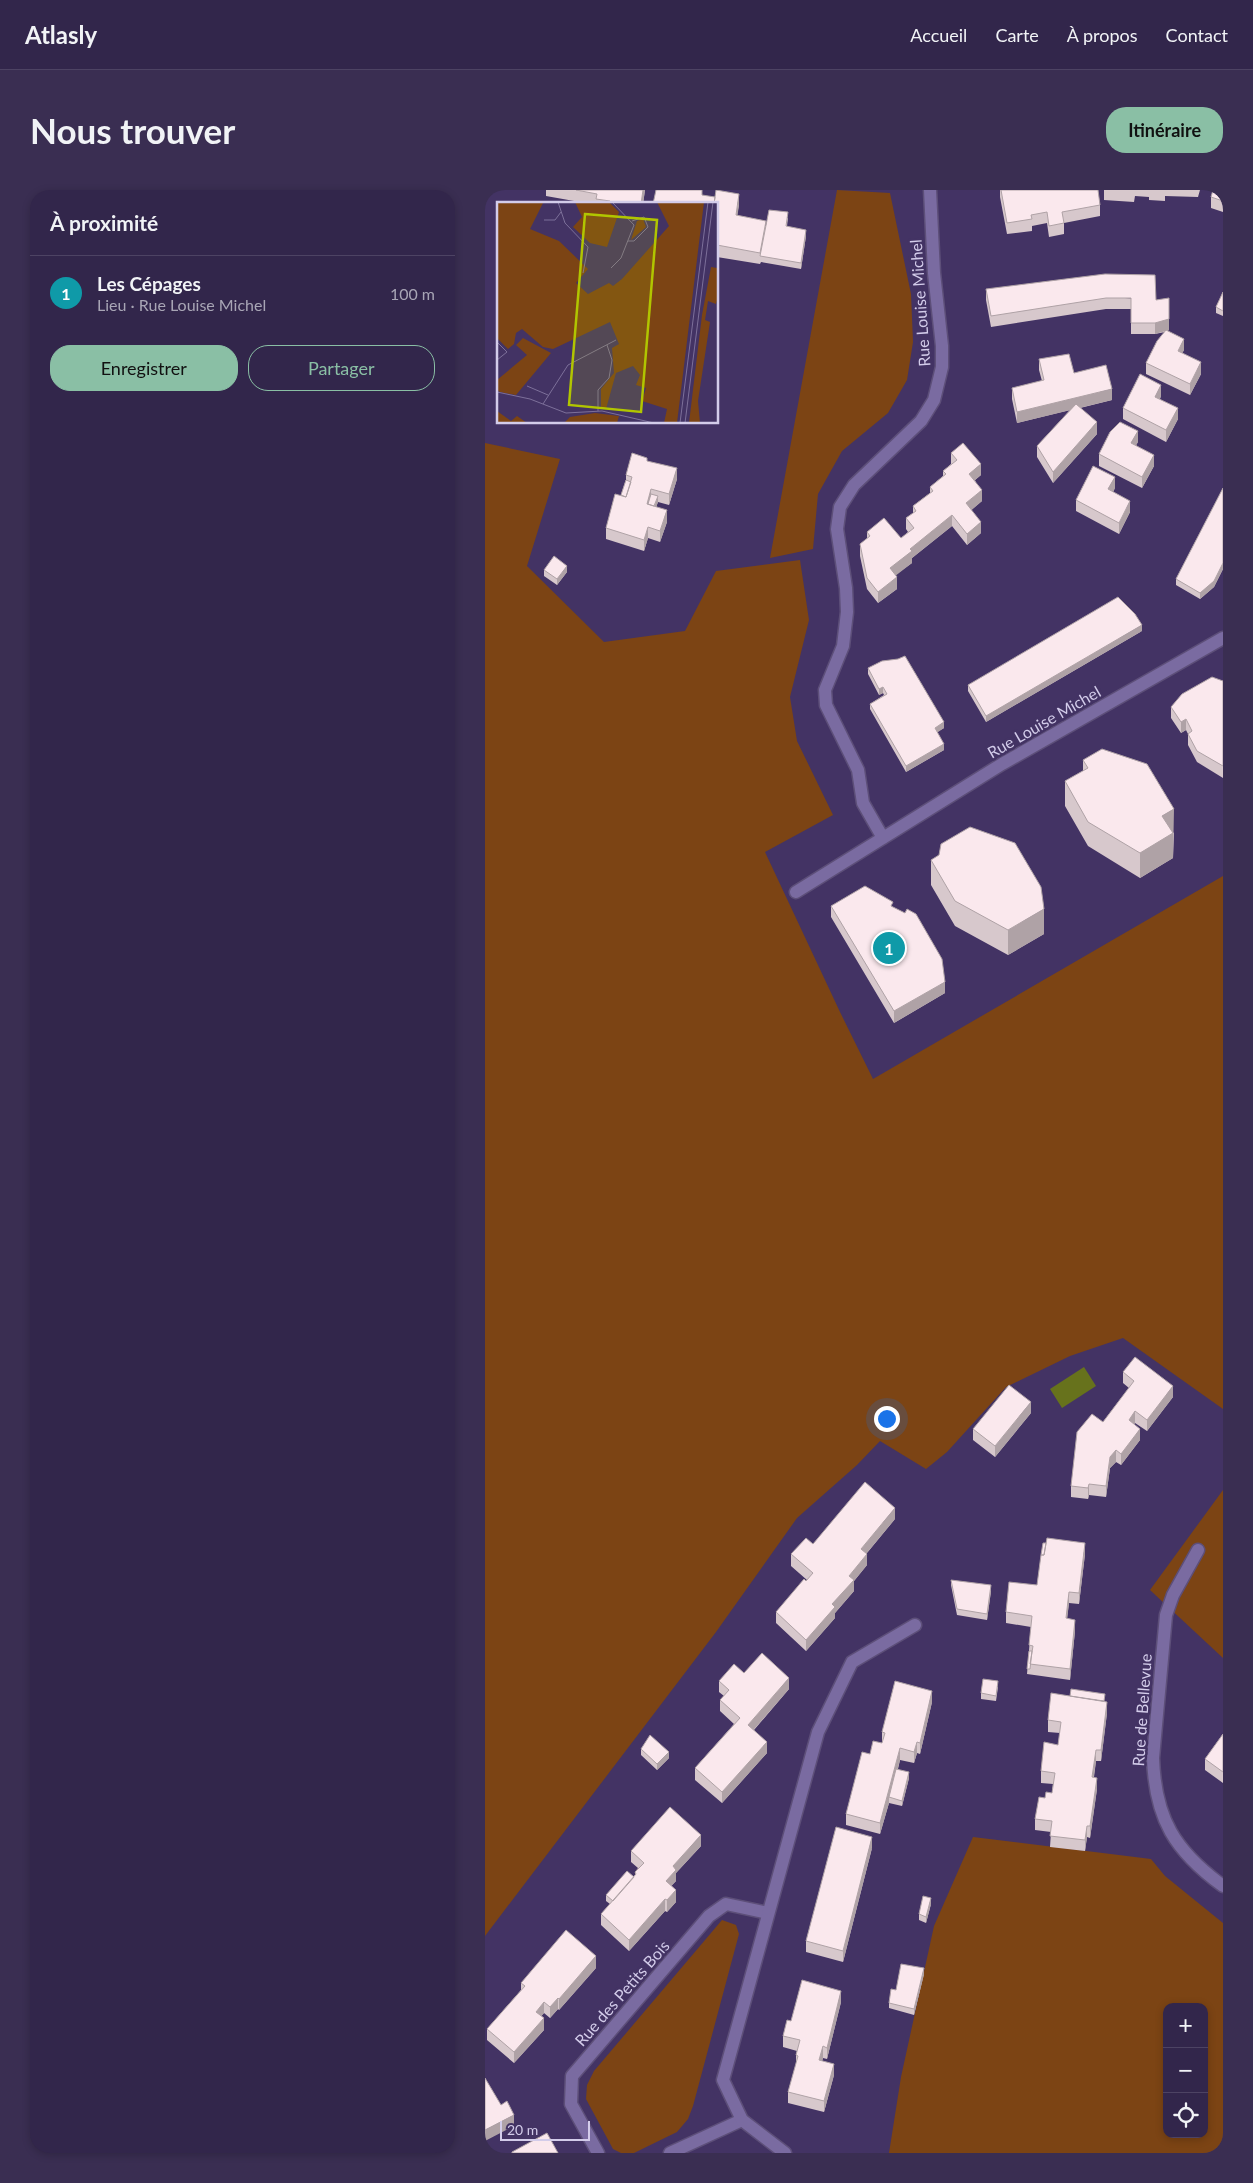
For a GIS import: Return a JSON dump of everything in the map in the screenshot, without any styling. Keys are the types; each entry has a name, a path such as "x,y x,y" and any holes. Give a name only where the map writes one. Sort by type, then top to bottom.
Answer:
{"street":[{"name":"Rue Louise Michel","path":"883,838 863,803 858,770 826,705 825,690 843,646 847,612 846,588 837,529 840,507 854,485 921,421 934,400 943,367 934,274 930,190"},
{"name":"Rue Louise Michel","path":"796,892 1002,764 1223,638"},
{"name":"Rue de Bellevue","path":"1198,1550 1173,1595 1166,1615 1153,1758 1154,1781 1158,1802 1175,1839 1187,1857 1223,1886"},
{"path":"785,2153 742,2120 723,2080 817,1732 852,1662 915,1625"},
{"name":"Rue des Petits Bois","path":"598,2153 571,2104 572,2076 709,1916 726,1904 768,1913"},
{"path":"669,2153 742,2120"}],"shaded area":[{"path":"837,190 890,193 911,294 913,342 907,380 888,413 842,451 818,494 813,549 770,558"},
{"path":"485,443 560,459 527,566 604,642 685,631 716,571 800,560 809,620 790,697 797,741 833,815 765,852 873,1079 1223,876 1223,1409 1123,1338 1070,1356 1006,1387 947,1452 926,1469 880,1441 857,1465 797,1518 716,1632 485,1936"},
{"path":"1084,1367 1096,1386 1062,1408 1050,1389"},
{"path":"1223,1490 1223,1658 1150,1590"},
{"path":"973,1837 1151,1859 1165,1876 1223,1923 1223,2153 889,2153 901,2077 934,1926"},
{"path":"722,1920 736,1925 739,1934 688,2119 677,2132 634,2153 621,2153 613,2149 586,2099 587,2085 594,2071"}],"building":[{"path":"576,190 643,190 641,202 610,202 596,199 597,194"},
{"path":"656,190 702,190 702,195 715,197 714,202 653,202"},
{"path":"716,190 739,194 736,215 766,221 760,253 719,245 719,202 714,202"},
{"path":"1001,190 1098,190 1100,205 1062,212 1064,223 1049,226 1047,212 1031,215 1032,219 1007,223"},
{"path":"1213,190 1223,190 1223,201 1211,197"},
{"path":"769,210 788,212 786,226 806,230 801,263 760,256"},
{"path":"1105,274 1155,275 1156,300 1169,298 1169,319 1155,323 1131,323 1131,298 1106,298 991,316 986,289"},
{"path":"1223,292 1223,311 1216,307"},
{"path":"1166,330 1184,339 1178,351 1201,362 1190,384 1146,363 1157,341"},
{"path":"1069,354 1074,373 1106,365 1112,389 1017,412 1012,388 1044,380 1039,359"},
{"path":"1140,374 1161,385 1155,397 1178,408 1166,430 1123,408"},
{"path":"1076,404 1097,422 1053,472 1037,446"},
{"path":"1120,422 1138,431 1131,443 1154,455 1142,477 1099,454 1110,432"},
{"path":"963,443 981,464 969,474 982,490 966,503 981,522 967,534 952,515 890,568 897,577 878,592 867,578 860,544 870,536 867,532 884,518 901,538 914,528 906,518 916,511 913,506 933,491 930,487 946,474 943,471 957,460 951,453"},
{"path":"632,453 647,458 647,461 677,468 669,494 651,489 647,504 667,510 660,531 648,527 644,540 606,528 615,494 626,497 632,477 626,475"},
{"path":"1093,466 1115,477 1108,489 1130,501 1119,523 1076,500"},
{"path":"626,480 631,482 626,497 621,495"},
{"path":"1223,488 1223,563 1214,581 1200,593 1176,579"},
{"path":"651,494 658,496 654,506 648,504"},
{"path":"554,556 567,566 557,579 544,570"},
{"path":"1118,597 1135,614 1142,625 986,716 968,685"},
{"path":"905,656 944,722 935,728 944,744 906,766 870,704 887,694 883,687 879,689 868,668 882,661"},
{"path":"1212,677 1223,681 1223,766 1197,751 1188,734 1192,731 1186,719 1181,722 1171,707 1182,694"},
{"path":"1102,749 1147,764 1174,809 1162,816 1173,833 1140,853 1088,822 1065,781 1088,768 1083,760"},
{"path":"970,827 1015,843 1041,887 1044,909 1008,930 955,901 931,860 939,855 941,844"},
{"path":"865,886 893,902 891,906 905,913 907,909 916,914 942,959 945,982 894,1011 831,906"},
{"path":"1135,1357 1173,1386 1147,1420 1135,1411 1129,1420 1140,1429 1121,1454 1116,1450 1110,1457 1106,1486 1089,1484 1088,1488 1071,1486 1077,1432 1092,1414 1103,1422 1134,1381 1123,1372"},
{"path":"1009,1385 1031,1402 995,1446 973,1429"},
{"path":"865,1482 895,1508 861,1549 867,1554 849,1576 854,1580 832,1604 835,1607 806,1640 776,1612 804,1579 806,1581 813,1573 791,1554 806,1538 813,1544"},
{"path":"1047,1538 1085,1543 1079,1593 1069,1592 1066,1618 1075,1620 1070,1669 1030,1664 1033,1646 1029,1645 1032,1616 1006,1612 1009,1582 1037,1585 1041,1555 1044,1555"},
{"path":"1043,1543 1046,1543 1044,1555 1041,1555"},
{"path":"951,1580 991,1585 987,1614 957,1609"},
{"path":"1029,1651 1032,1651 1030,1669 1027,1669"},
{"path":"762,1653 789,1678 748,1725 767,1742 722,1792 695,1768 740,1718 720,1700 729,1690 719,1681 734,1664 744,1673"},
{"path":"983,1679 998,1681 996,1696 981,1693"},
{"path":"895,1681 932,1691 920,1743 917,1742 914,1752 900,1748 880,1823 846,1814 862,1752 870,1754 873,1741 882,1743 885,1733 882,1732"},
{"path":"1071,1689 1105,1694 1104,1701 1070,1696"},
{"path":"1051,1693 1107,1702 1101,1750 1096,1750 1092,1777 1097,1778 1090,1826 1087,1826 1085,1840 1050,1836 1052,1821 1035,1819 1039,1797 1045,1798 1046,1792 1052,1793 1055,1773 1041,1771 1044,1742 1058,1745 1061,1722 1048,1720"},
{"path":"1223,1734 1223,1772 1205,1759"},
{"path":"650,1735 669,1752 657,1764 641,1749"},
{"path":"896,1769 909,1772 902,1801 889,1797"},
{"path":"670,1807 701,1835 673,1866 676,1870 666,1881 676,1890 667,1900 665,1899 629,1940 601,1914 644,1863 631,1851"},
{"path":"836,1827 872,1837 843,1951 806,1941"},
{"path":"627,1871 634,1877 613,1901 606,1895"},
{"path":"923,1896 931,1898 926,1917 919,1914"},
{"path":"566,1930 596,1956 550,2007 544,2002 536,2012 544,2018 514,2052 487,2029 525,1986 521,1983"},
{"path":"901,1964 924,1968 914,2009 889,2003 891,1989 896,1990"},
{"path":"802,1980 841,1991 827,2048 823,2046 819,2060 834,2064 824,2101 788,2092 798,2056 796,2055 800,2040 783,2036 787,2020 791,2021"},
{"path":"485,2078 501,2105 507,2101 514,2115 485,2130"},
{"path":"547,2133 558,2153 512,2153 512,2152"}],"place":[{"name":"Les Cépages","path":"889,948"}]}
